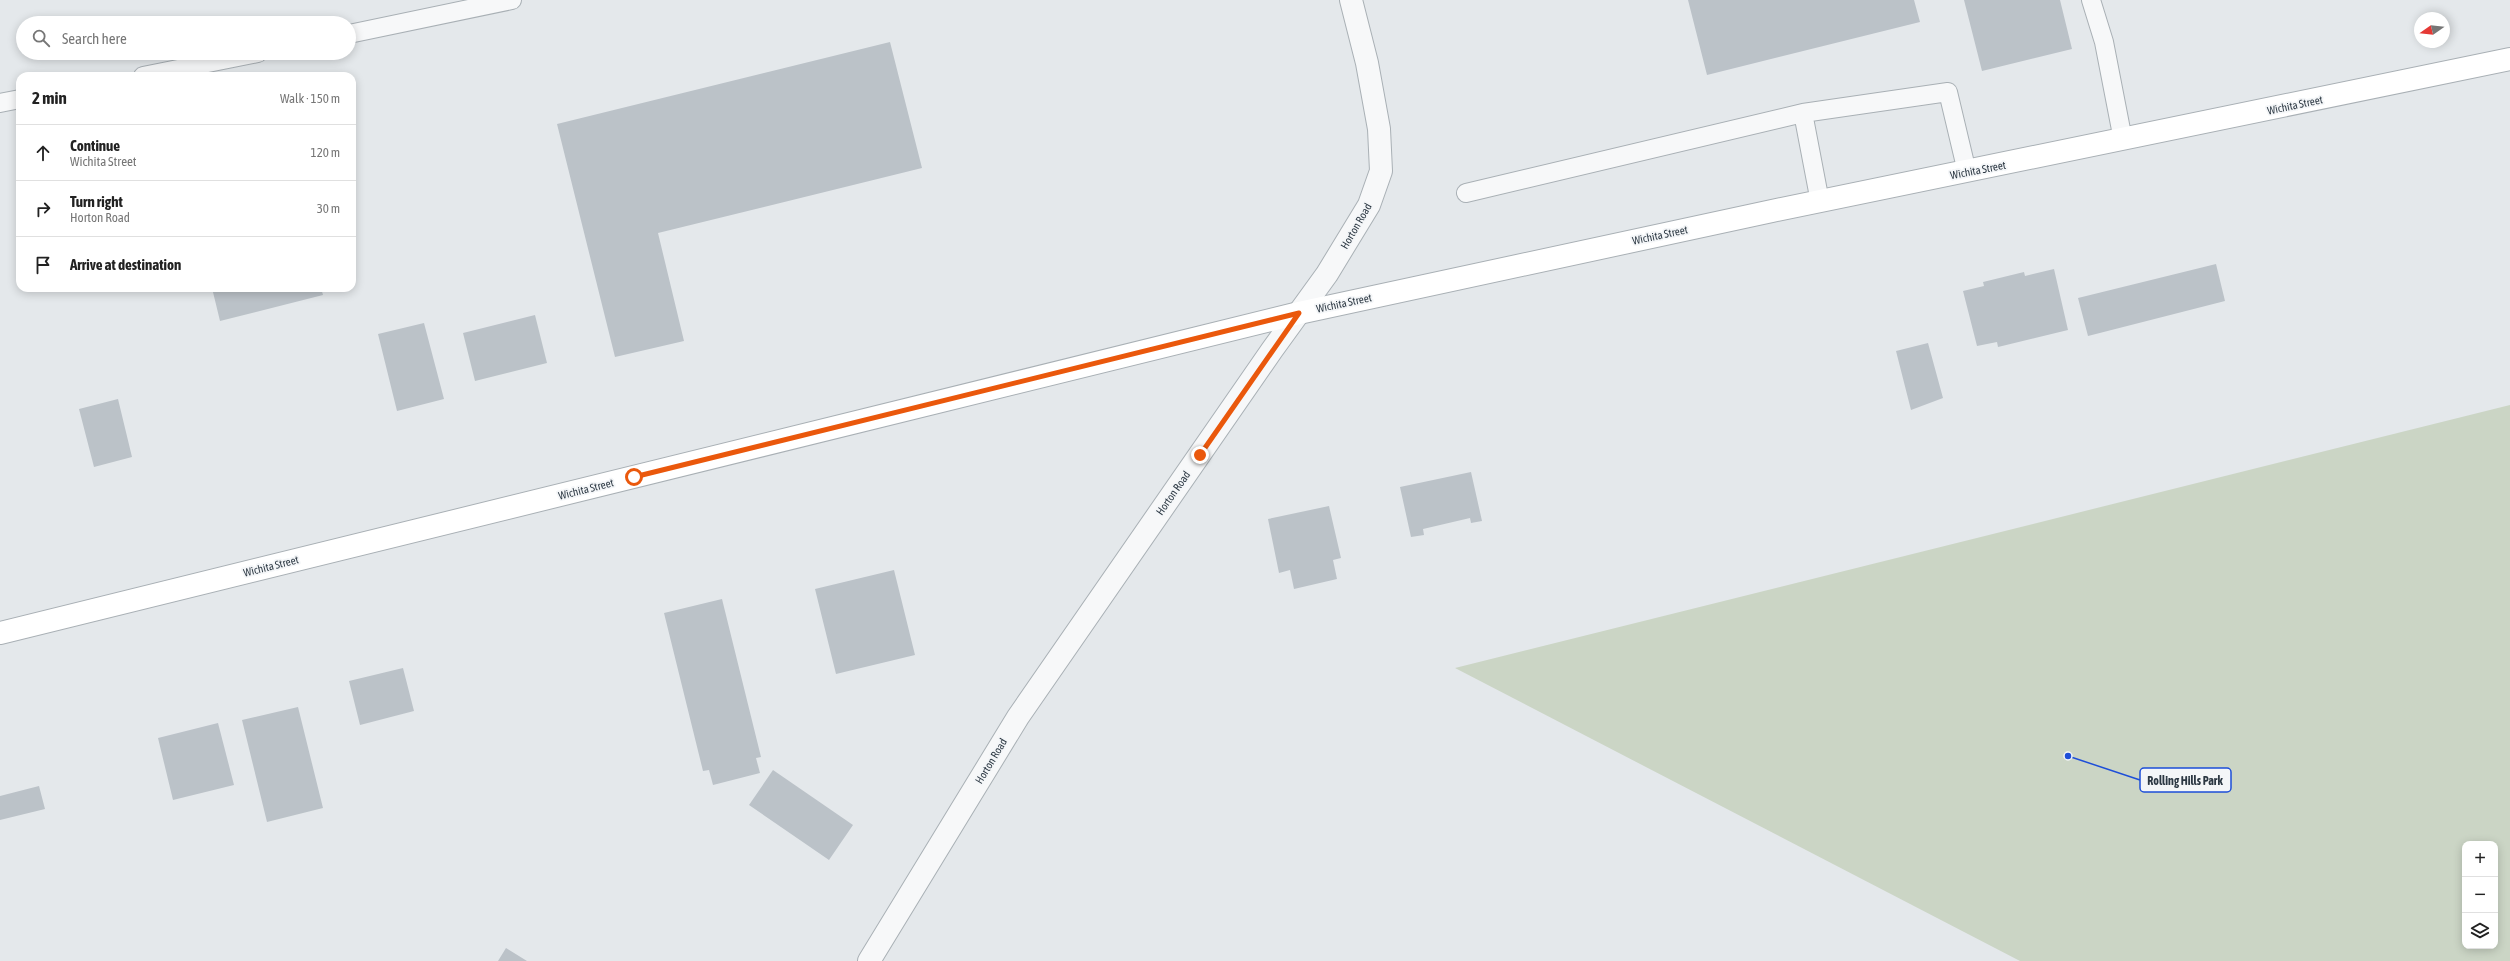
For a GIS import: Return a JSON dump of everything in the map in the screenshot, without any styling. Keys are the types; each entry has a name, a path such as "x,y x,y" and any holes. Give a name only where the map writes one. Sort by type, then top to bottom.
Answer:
{"main road":[{"name":"Wichita Street","path":"0,633 1299,313 1820,202 2510,60"}],"street":[{"name":"Horton Road","path":"869,961 1018,717 1299,313 1328,274 1369,205 1381,171 1379,129 1367,63 1351,0"}],"lane":[{"path":"356,33 512,0"},
{"path":"2091,0 2104,42 2123,140"},
{"path":"163,72 223,60"},
{"path":"1466,193 1803,113 1948,92 1967,172"},
{"path":"0,103 16,101"},
{"path":"1803,113 1820,202"}],"green space":[{"path":"2510,405 2510,961 2020,961 1455,668"}],"building":[{"path":"1688,0 1914,0 1920,22 1707,75"},
{"path":"1964,0 2060,0 2072,49 1982,71"},
{"path":"890,42 922,168 658,233 684,341 615,357 557,124"},
{"path":"2216,264 2225,301 2088,336 2078,298"},
{"path":"2054,269 2068,330 1998,347 1997,342 1977,346 1963,291 1984,286 1983,282 2024,272 2025,276"},
{"path":"213,292 322,292 323,295 220,321"},
{"path":"535,315 547,363 475,381 463,333"},
{"path":"424,323 444,399 397,411 378,334"},
{"path":"1928,343 1943,398 1911,410 1896,351"},
{"path":"118,399 132,457 94,467 79,409"},
{"path":"1471,472 1482,521 1471,523 1470,518 1423,529 1424,535 1411,537 1400,487"},
{"path":"1329,506 1341,558 1333,560 1337,579 1294,589 1290,570 1279,573 1268,519"},
{"path":"894,570 915,655 836,674 815,589"},
{"path":"722,599 761,757 756,758 760,773 713,785 709,770 703,771 664,613"},
{"path":"403,668 414,711 360,725 349,681"},
{"path":"298,707 323,808 267,822 242,720"},
{"path":"218,723 234,785 173,800 158,738"},
{"path":"773,770 853,825 829,860 749,805"},
{"path":"39,786 45,809 0,820 0,796"},
{"path":"506,948 527,961 498,961"}],"place":[{"name":"Rolling Hills Park","path":"2068,756"}],"route":[{"path":"634,477 1299,313 1200,455"}]}
